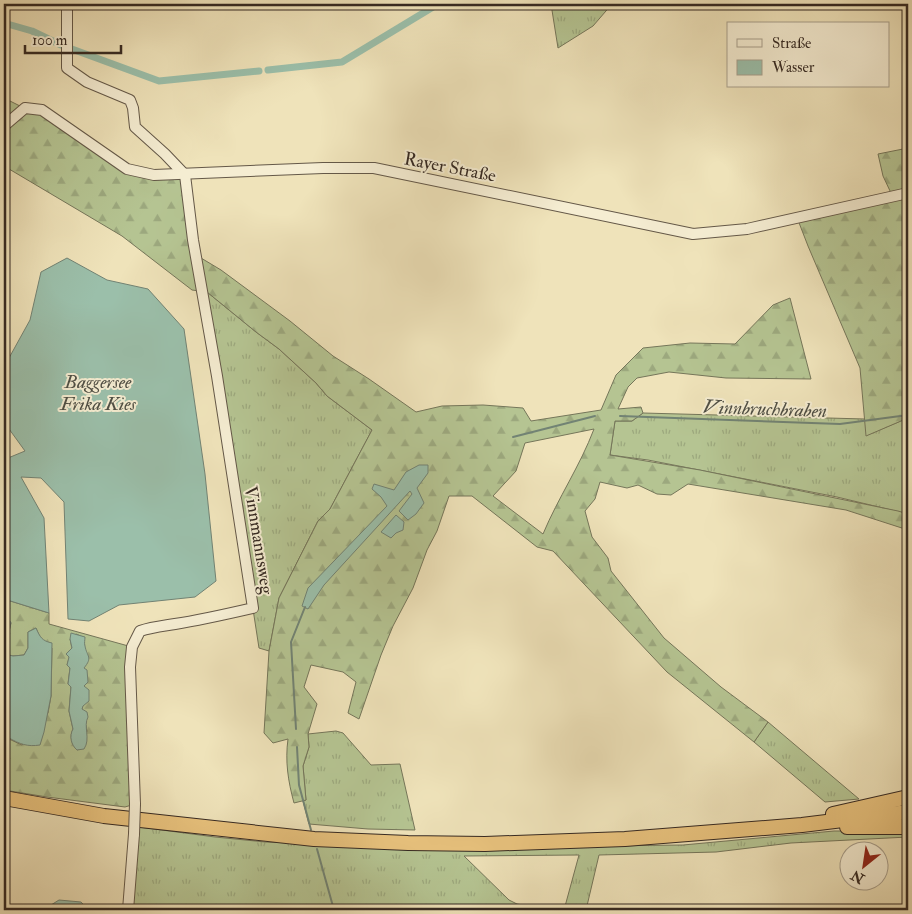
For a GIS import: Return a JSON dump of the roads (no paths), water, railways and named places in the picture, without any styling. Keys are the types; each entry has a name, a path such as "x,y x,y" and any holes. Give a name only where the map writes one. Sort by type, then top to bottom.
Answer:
{"highway":[{"path":"802,824 848,810 908,797"},
{"path":"4,798 104,816 314,840 485,844 625,839 802,824 908,812"},
{"path":"802,824 827,827 908,827"}],"street":[{"path":"67,4 67,68 82,78 130,100 135,127 185,175"},
{"name":"Rayer Straße","path":"4,126 24,108 42,110 128,169 154,175 323,168 374,168 693,234 747,229 908,194"},
{"name":"Vinnmannsweg","path":"128,910 135,804 130,667 132,647 140,631 151,627 174,625 252,608 217,376 193,240 185,175"}],"water":[{"name":"Baggersee Frika Kies","path":"67,258 107,280 148,289 184,329 205,474 216,581 195,597 119,605 89,621 68,619 64,502 41,478 21,477 44,518 49,613 4,599 4,454 8,458 25,451 4,422 4,367 30,320 41,272"},
{"path":"419,465 428,465 428,473 417,488 424,503 416,514 408,520 399,511 412,494 410,491 324,585 308,609 302,606 308,588 387,506 372,489 374,484 394,490 406,472"},
{"path":"396,515 404,522 403,530 391,538 381,532"},
{"path":"4,620 11,622 4,654"},
{"path":"36,628 42,638 52,643 51,696 40,745 31,746 20,743 9,738 6,731 4,731 4,654 13,656 24,655 28,648 28,632"},
{"path":"71,633 85,637 85,645 89,657 84,668 87,670 88,682 84,686 89,690 89,701 82,709 87,712 88,717 86,724 87,741 84,749 77,750 71,740 73,729 69,711 71,687 68,684 70,668 67,665 69,657 66,654 72,648"},
{"path":"59,900 81,902 89,910 43,910"}],"waterway":[{"path":"268,70 342,62 438,4"},
{"path":"4,23 32,31 61,45 159,81 259,71"},
{"name":"Vinnbruchbraben","path":"620,416 840,424 908,415"},
{"name":"Vinnbruchbraben","path":"513,437 595,416"},
{"path":"296,729 291,642 305,607"},
{"path":"297,747 299,785 311,830"},
{"path":"317,849 334,910"}]}
